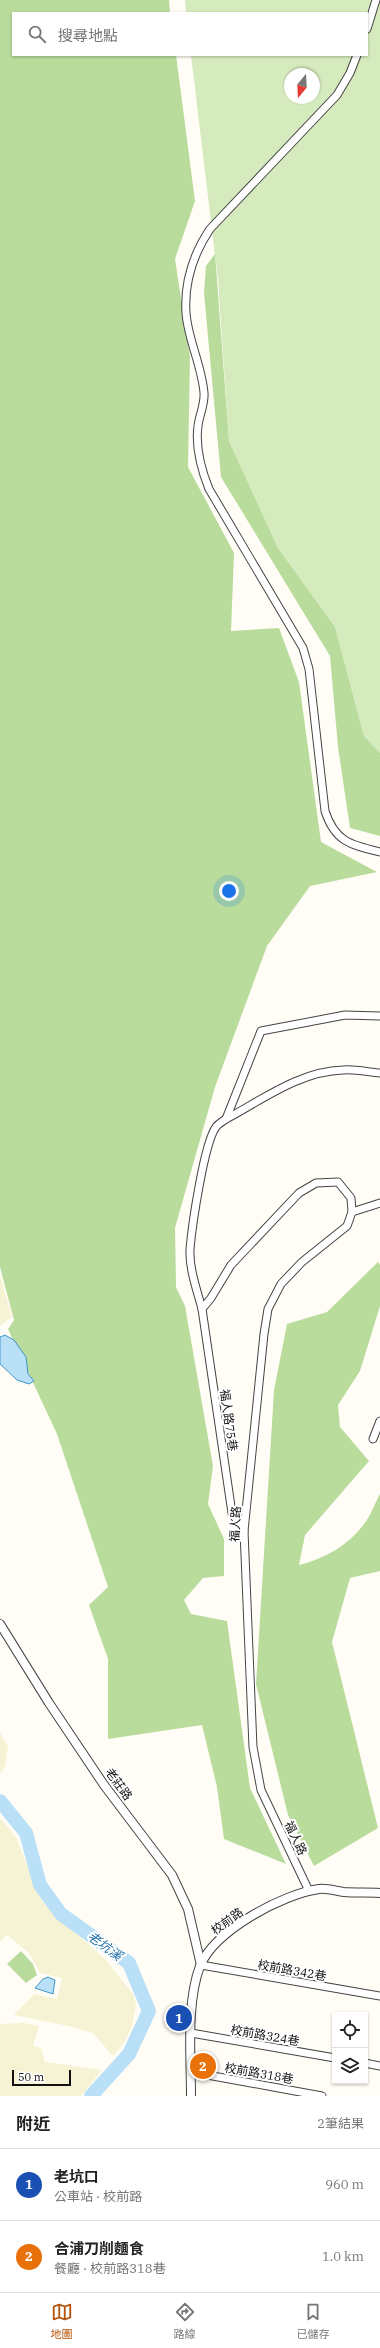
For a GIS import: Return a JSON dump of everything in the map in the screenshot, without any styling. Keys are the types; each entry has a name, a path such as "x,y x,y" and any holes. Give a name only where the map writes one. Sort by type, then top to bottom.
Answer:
{"street":[{"path":"368,26 376,0"},
{"path":"357,56 338,96 210,229 198,247 190,270 186,313 204,396 198,427 198,448 201,470 209,489 303,648 309,669 326,811 330,827 339,837 355,846 380,852"},
{"path":"226,1119 260,1031 345,1015 380,1016"},
{"path":"226,1119 292,1083 314,1074 343,1070 380,1073"},
{"name":"福人路75巷","path":"226,1119 216,1127 206,1155 190,1250 193,1276 202,1309 232,1513 244,1531"},
{"path":"202,1309 212,1298 231,1265 299,1193 316,1183 338,1182 350,1198 352,1212 380,1203"},
{"name":"福人路","path":"309,1891 261,1790 254,1754 244,1531 264,1334 268,1309 281,1284 302,1262 347,1226 352,1212"},
{"path":"373,1439 380,1421"},
{"name":"老莊路","path":"0,1624 49,1703 104,1785 172,1875 188,1909 201,1965"},
{"name":"校前路","path":"191,2096 191,2033 194,1999 201,1965 212,1946 234,1928 266,1908 309,1891 322,1889 380,1893"},
{"name":"校前路342巷","path":"201,1965 380,1996"},
{"name":"校前路324巷","path":"191,2033 332,2057"},
{"path":"368,2064 380,2066"},
{"name":"校前路318巷","path":"191,2072 322,2096"}],"shaded area":[{"path":"0,1275 12,1317 0,1326"},
{"path":"0,1733 8,1746 5,1766 0,1774"},
{"path":"0,1818 16,1837 40,1898 50,1910 105,1959 133,1994 136,2004 132,2026 124,2043 113,2056 93,2033 68,2026 14,2015 34,1994 57,1999 62,1978 40,1973 29,1953 7,1935 0,1942"},
{"path":"23,2023 39,2026 33,2046 41,2048 45,2062 102,2070 81,2096 0,2096 0,2024"}],"green space":[{"path":"0,0 169,0 170,12 12,12 12,56 176,56 195,201 175,259 190,357 188,467 234,553 231,631 279,628 299,682 321,842 377,872 310,886 267,946 215,1087 175,1228 176,1287 185,1306 213,1466 208,1504 224,1539 224,1576 203,1578 184,1600 191,1614 227,1621 250,1788 286,1864 224,1839 217,1787 202,1725 108,1739 108,1659 89,1605 108,1587 57,1434 8,1329 14,1320 0,1267"},
{"path":"185,0 380,0 380,753 364,736 335,627 278,548 229,441 218,280 191,56 368,56 368,12 186,12"},
{"path":"215,254 229,441 278,548 335,627 364,736 380,753 380,836 350,828 338,747 330,656 221,477 204,293 206,266"},
{"path":"378,1262 380,1265 380,1306 360,1371 338,1405 340,1427 369,1461 305,1535 299,1565 327,1555 343,1545 358,1532 371,1513 380,1494 380,1571 350,1578 332,1642 378,1828 314,1866 288,1815 256,1684 274,1390 287,1324 327,1312"},
{"path":"21,1951 33,1964 37,1975 26,1983 7,1964"}],"water":[{"path":"5,1335 14,1340 26,1357 28,1374 34,1381 29,1384 17,1380 0,1364 0,1337"},
{"path":"48,1977 55,1980 53,1994 35,1988 43,1979"}],"waterway":[{"name":"老坑溪","path":"0,1801 26,1833 40,1885 61,1914 129,1963 149,2011 129,2054 91,2096"}],"place":[{"name":"老坑口","path":"179,2018"},
{"name":"合浦刀削麵食","path":"203,2066"}]}
